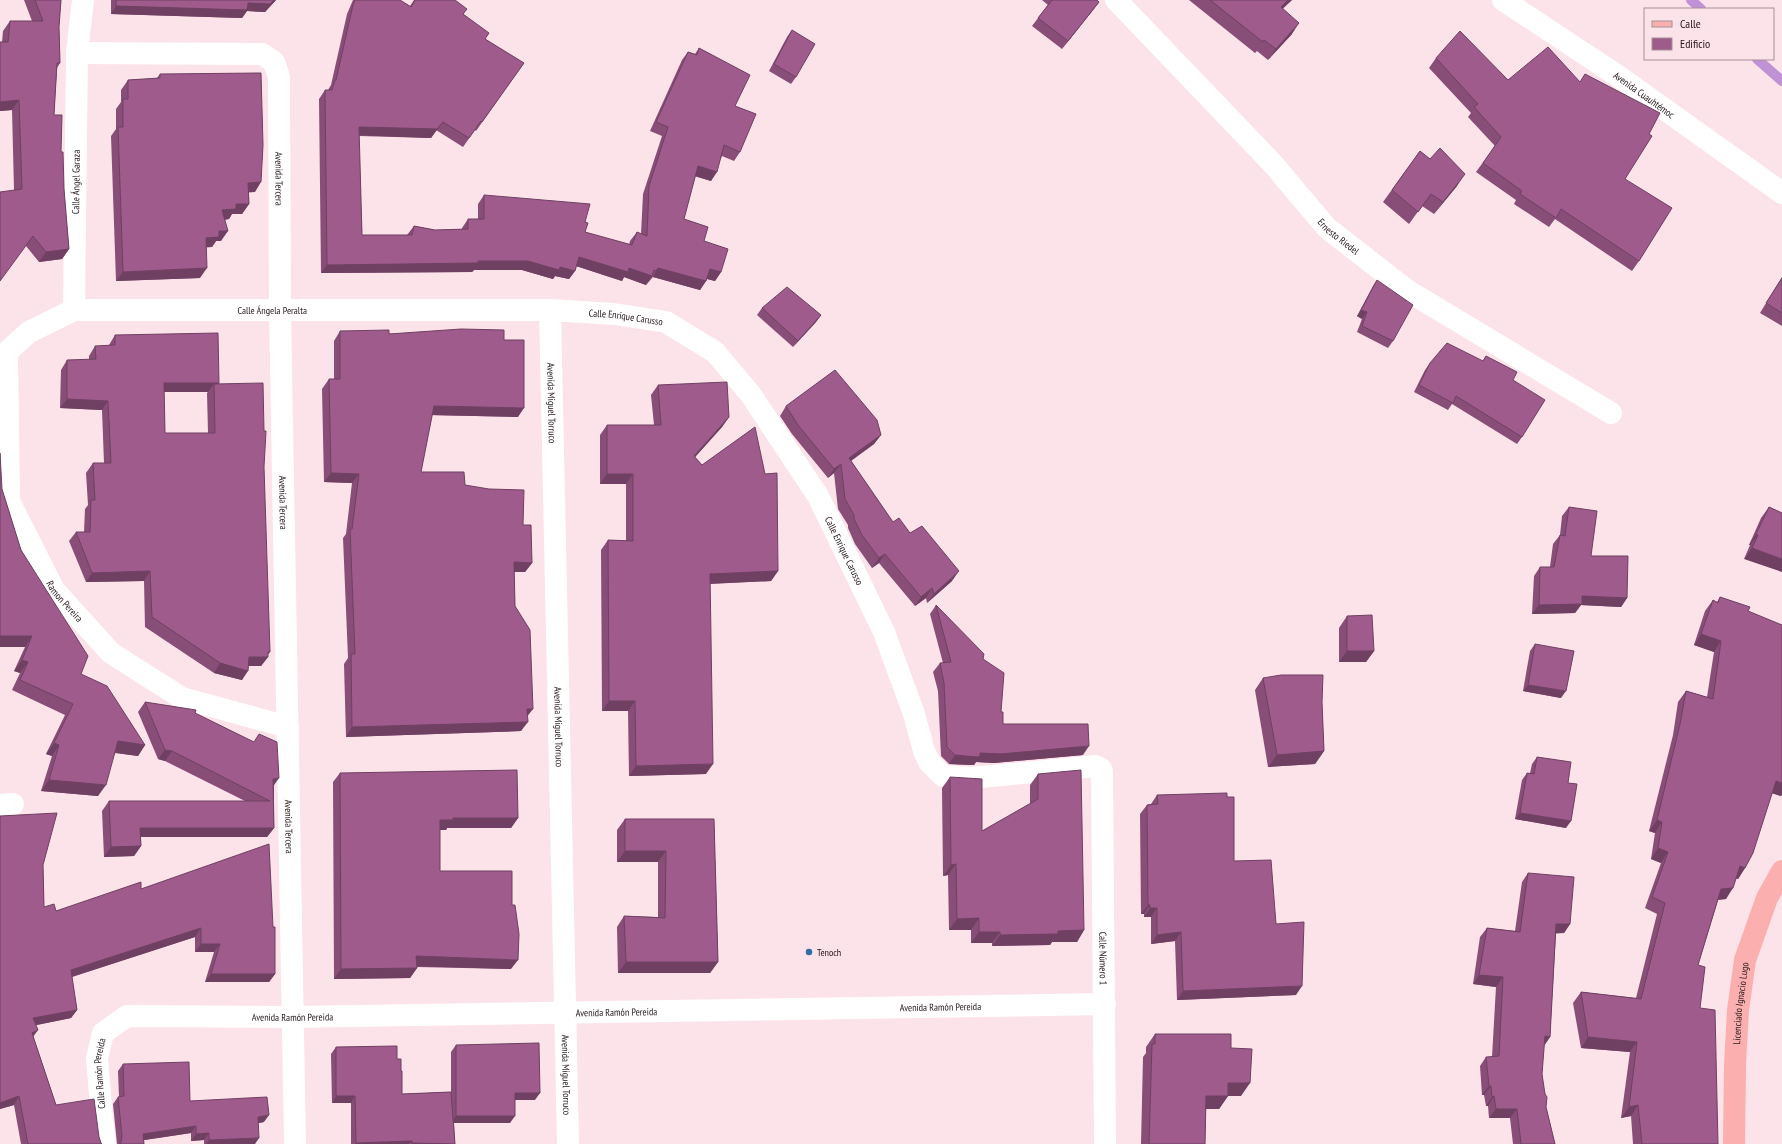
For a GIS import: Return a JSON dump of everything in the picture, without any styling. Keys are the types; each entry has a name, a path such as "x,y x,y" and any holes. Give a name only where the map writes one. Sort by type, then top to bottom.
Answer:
{"main road":[{"name":"Licenciado Ignacio Lugo","path":"1734,1144 1735,1065 1738,1010 1745,960 1767,898 1782,871"}],"street":[{"name":"Calle Ángel Garaza","path":"74,310 77,53 83,0"},
{"name":"Ernesto Riedel","path":"1116,0 1273,164 1327,228 1408,291 1610,413"},
{"name":"Avenida Cuauhtémoc","path":"1503,0 1618,76 1782,193"},
{"name":"Avenida Tercera","path":"77,53 262,54 274,62 278,77 280,312 295,1144"},
{"name":"Calle Ángela Peralta","path":"3,350 29,332 74,310 280,312 550,310"},
{"name":"Calle Enrique Carusso","path":"550,310 614,314 666,322 714,352 751,395 818,496 884,632 914,714 924,751 929,762 943,776 971,778 1096,766 1101,769 1102,772"},
{"name":"Avenida Miguel Torruco","path":"550,310 568,1144"},
{"name":"Ramon Pereira","path":"3,350 9,501 54,590 111,653 182,698 288,727"},
{"name":"Calle Número 1","path":"1102,772 1105,1144"},
{"name":"Avenida Ramón Pereida","path":"127,1016 293,1017 566,1014 1105,1004"},
{"name":"Calle Ramón Pereida","path":"106,1144 102,1119 98,1058 103,1033 127,1016"}],"building":[{"path":"35,0 61,0 59,27 60,63 57,63 54,115 62,115 61,152 63,152 64,189 69,249 46,252 33,236 0,281 0,192 22,189 19,100 0,102 0,42 8,42 10,21 43,21"},
{"path":"116,0 274,0 270,4 248,3 247,10 116,6"},
{"path":"355,0 400,0 411,7 415,0 455,0 467,9 463,14 489,33 485,39 524,63 469,138 443,122 437,129 359,127 362,235 412,235 414,226 435,230 468,229 468,219 484,219 484,195 590,204 585,222 588,223 585,232 632,245 637,232 647,236 649,186 668,127 656,122 688,52 697,55 699,48 750,75 735,106 756,114 740,152 724,145 717,172 698,166 684,219 708,227 704,241 728,249 721,272 710,269 706,281 658,268 656,271 654,270 652,276 629,268 628,272 579,257 575,271 560,267 559,270 528,261 327,265 325,90 332,90 336,80"},
{"path":"1052,0 1097,0 1099,2 1068,41 1038,18"},
{"path":"1210,0 1288,0 1281,7 1299,23 1276,49 1264,40 1263,42"},
{"path":"792,30 815,44 796,77 774,64"},
{"path":"1460,31 1508,80 1548,47 1580,82 1585,74 1660,113 1649,134 1652,136 1625,179 1672,208 1639,261 1561,209 1556,218 1520,194 1522,191 1483,163 1501,137 1474,107 1478,104 1436,58"},
{"path":"261,73 263,145 261,182 248,183 249,204 236,204 236,209 222,210 228,231 219,231 219,237 206,238 207,268 123,272 118,127 123,127 123,99 128,99 128,80 160,78 160,74"},
{"path":"1440,148 1465,174 1443,202 1431,194 1418,212 1392,190 1420,151 1430,159"},
{"path":"1782,278 1782,313 1766,303"},
{"path":"1377,280 1413,305 1393,341 1362,326 1367,312 1361,310"},
{"path":"787,287 821,315 798,341 762,308"},
{"path":"461,329 504,330 504,340 524,340 524,408 434,406 421,472 464,472 465,485 489,489 524,490 523,525 531,525 532,563 514,562 515,606 530,630 533,709 527,709 528,722 352,727 351,654 355,654 350,529 352,529 359,474 331,473 329,379 340,379 340,331 389,330 389,334"},
{"path":"218,333 219,383 164,383 165,433 215,433 214,384 263,383 264,431 266,431 264,467 270,652 268,652 268,657 249,657 248,671 220,663 152,617 150,571 92,573 76,532 90,532 91,500 95,500 93,463 111,463 108,401 67,399 67,360 96,359 95,346 115,345 115,335"},
{"path":"1447,343 1483,361 1486,356 1517,372 1513,380 1545,400 1522,437 1456,396 1453,403 1419,385 1430,363"},
{"path":"835,370 877,420 881,435 849,458 893,522 899,518 910,533 922,526 959,571 934,594 932,588 921,597 885,554 879,558 862,535 854,519 854,515 845,499 841,464 834,469 798,425 786,406"},
{"path":"727,382 729,417 694,456 702,465 755,427 765,474 777,473 778,571 710,574 713,764 636,766 635,701 609,701 608,540 633,541 633,474 607,474 607,425 661,425 658,385"},
{"path":"0,453 2,489 21,550 88,656 81,674 107,686 145,745 118,741 106,785 49,780 59,745 54,743 73,704 20,680 28,662 22,660 32,636 0,636"},
{"path":"1569,507 1597,511 1591,556 1628,556 1627,598 1582,596 1582,604 1539,605 1540,567 1554,567 1560,535 1565,536"},
{"path":"1769,507 1782,513 1782,559 1752,548 1758,535 1756,534"},
{"path":"1720,597 1750,607 1748,611 1782,625 1782,783 1776,781 1753,853 1745,868 1740,866 1733,888 1721,889 1698,965 1705,967 1700,1008 1715,1010 1718,1144 1642,1144 1638,1105 1629,1107 1637,1042 1588,1037 1581,992 1641,999 1665,903 1652,897 1668,852 1658,848 1662,822 1657,820 1680,724 1686,691 1713,699 1721,641 1701,634 1713,600 1718,603"},
{"path":"936,605 984,654 983,659 1004,673 1001,712 1003,712 1003,724 1088,724 1089,746 1001,754 980,753 980,756 977,757 955,755 947,747 944,683 940,663 951,662"},
{"path":"1372,615 1374,651 1347,651 1347,616"},
{"path":"1535,644 1574,651 1566,691 1528,685"},
{"path":"1281,675 1323,675 1322,702 1324,751 1277,755 1263,678"},
{"path":"145,702 196,710 195,713 254,742 259,734 277,742 279,778 273,779 274,828 140,828 141,846 111,847 109,801 270,801 172,751 165,750"},
{"path":"1537,757 1571,762 1568,783 1577,784 1571,821 1520,813 1527,773 1534,774"},
{"path":"517,770 518,818 453,818 453,820 440,820 440,871 512,871 512,905 515,905 519,934 518,960 416,956 417,968 341,969 340,773"},
{"path":"1081,770 1084,930 1058,931 1058,934 1000,935 1000,932 979,932 979,918 957,919 956,864 951,865 950,777 982,779 982,831 1038,799 1038,774"},
{"path":"1227,793 1227,797 1234,797 1234,861 1271,860 1276,924 1304,922 1302,986 1183,991 1181,932 1157,935 1157,908 1150,908 1150,905 1148,905 1147,805 1158,804 1157,795"},
{"path":"57,813 43,865 44,907 54,904 56,911 141,882 141,889 269,844 273,927 275,927 275,974 211,974 220,944 201,944 201,928 71,970 77,1010 33,1018 38,1030 32,1033 56,1105 94,1099 99,1137 102,1144 28,1144 19,1096 0,1103 0,816"},
{"path":"625,819 714,819 718,962 626,962 624,916 665,918 666,851 625,851"},
{"path":"1528,873 1574,877 1570,924 1556,924 1550,1037 1545,1036 1542,1074 1545,1094 1547,1097 1546,1107 1555,1144 1521,1144 1517,1109 1496,1109 1494,1096 1492,1097 1491,1086 1489,1086 1486,1057 1499,1056 1503,977 1479,975 1487,928 1520,932"},
{"path":"1155,1034 1231,1034 1231,1048 1252,1049 1250,1083 1228,1083 1228,1096 1206,1096 1205,1144 1149,1144 1152,1044 1155,1044"},
{"path":"539,1043 540,1093 515,1093 515,1116 456,1116 456,1045"},
{"path":"397,1046 397,1059 401,1059 402,1094 451,1092 455,1144 412,1143 412,1141 356,1143 355,1096 336,1096 336,1047"},
{"path":"189,1062 190,1101 267,1097 269,1115 258,1117 259,1138 209,1140 209,1133 196,1134 196,1126 143,1134 144,1144 120,1144 122,1136 118,1097 124,1096 123,1064"}],"waterway":[{"path":"1691,0 1700,8"},
{"path":"1758,60 1782,81"}],"place":[{"name":"Tenoch","path":"809,952"}]}
